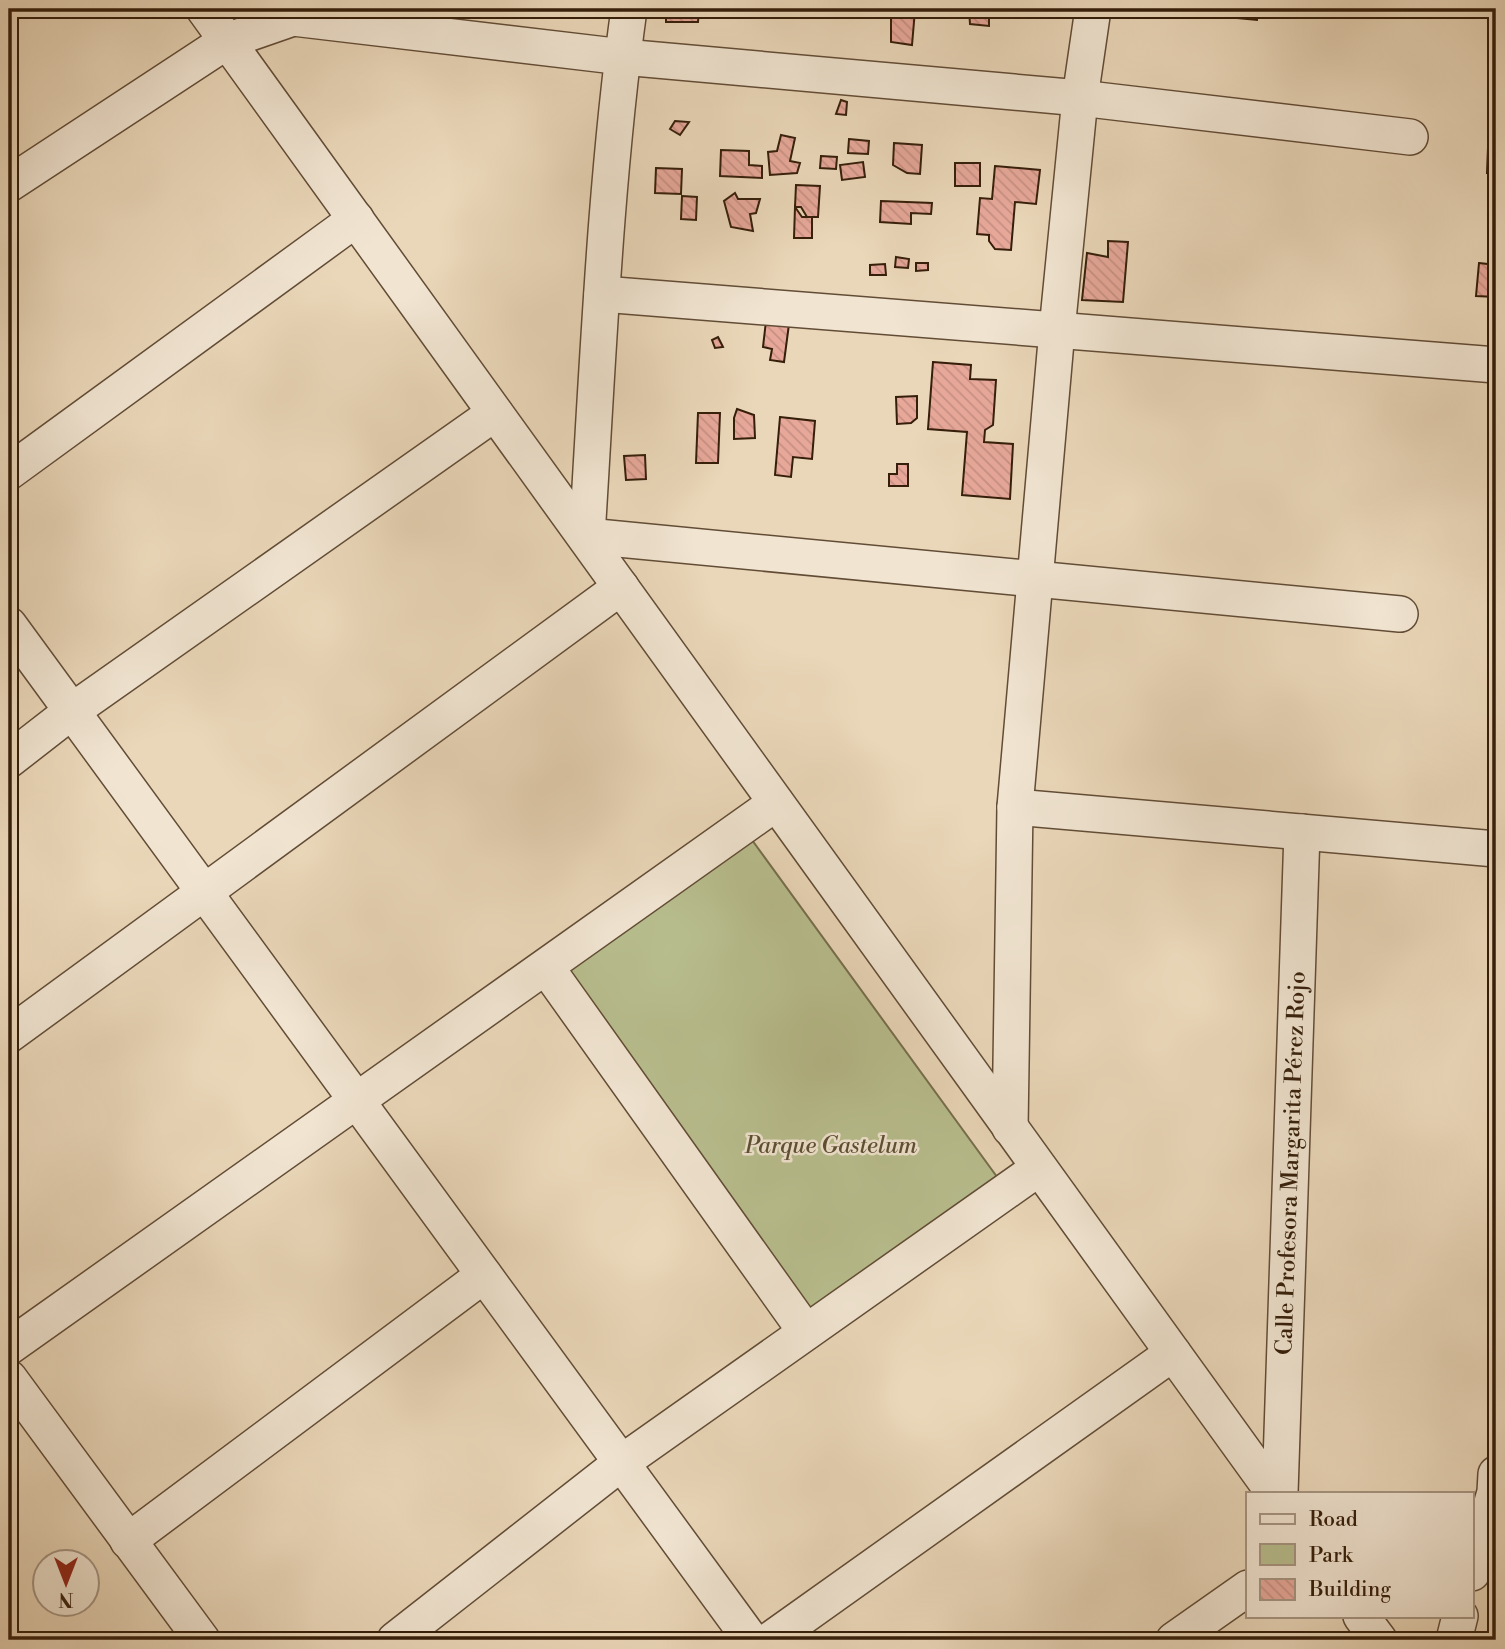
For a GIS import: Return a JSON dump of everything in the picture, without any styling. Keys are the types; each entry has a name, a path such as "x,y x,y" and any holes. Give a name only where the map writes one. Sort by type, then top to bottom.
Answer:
{"street":[{"path":"204,9 1272,1492"},
{"path":"593,547 602,294 629,9"},
{"path":"1010,1128 1015,807 1057,330 1080,98 1093,9"},
{"path":"9,184 227,40 293,18 623,57 1080,98 1410,137"},
{"path":"9,472 356,219"},
{"path":"602,294 1496,365"},
{"path":"9,760 72,711 495,412"},
{"path":"593,547 1035,579 1401,614"},
{"path":"9,1035 621,587"},
{"path":"9,625 751,1640"},
{"path":"9,1347 776,803"},
{"path":"1015,807 1496,849"},
{"name":"Calle Profesora Margarita Pérez Rojo","path":"1280,1492 1302,832"},
{"path":"546,967 806,1332"},
{"path":"395,1640 621,1462 1039,1168"},
{"path":"128,1541 484,1275"},
{"path":"771,1640 1173,1353"},
{"path":"9,1378 202,1640"},
{"path":"1474,1566 1495,1492 1496,1474"},
{"path":"1174,1640 1246,1589"},
{"path":"1362,1618 1379,1640"},
{"path":"1454,1640 1460,1618"}],"green space":[{"name":"Parque Gastelum","path":"752,840 1000,1181 808,1317 562,968"}],"building":[{"path":"666,9 699,9 698,22 666,22"},
{"path":"969,9 1001,9 1002,14 989,15 989,26 970,24"},
{"path":"1217,9 1258,9 1257,20 1217,16"},
{"path":"891,10 915,10 912,45 891,42"},
{"path":"841,100 847,102 846,115 836,114"},
{"path":"675,121 689,122 680,135 670,129"},
{"path":"1489,123 1496,124 1496,174 1487,173"},
{"path":"781,135 795,138 790,161 800,163 797,173 770,175 768,152 777,151"},
{"path":"849,139 869,141 868,154 848,153"},
{"path":"894,143 922,145 920,174 907,173 893,165"},
{"path":"721,150 749,151 749,165 762,166 762,178 720,176"},
{"path":"821,156 837,157 836,169 820,168"},
{"path":"863,162 865,177 842,180 840,165"},
{"path":"955,163 980,163 980,186 955,186"},
{"path":"995,166 1040,170 1036,204 1015,202 1011,250 995,249 989,241 989,235 977,234 980,198 992,199"},
{"path":"656,168 682,169 681,194 655,193"},
{"path":"796,185 820,186 818,217 807,217 801,207 795,207"},
{"path":"735,193 738,199 760,199 756,213 750,214 753,231 731,227 724,201"},
{"path":"682,196 697,197 696,220 681,219"},
{"path":"881,201 932,203 931,214 911,213 911,224 880,222"},
{"path":"795,207 802,217 812,217 812,238 794,238"},
{"path":"1108,241 1128,242 1123,302 1082,300 1087,253 1108,257"},
{"path":"896,257 909,259 908,268 895,267"},
{"path":"916,263 928,263 928,270 916,271"},
{"path":"1479,263 1496,265 1496,297 1476,296"},
{"path":"885,264 886,275 870,275 870,265"},
{"path":"766,321 789,324 784,362 770,360 772,349 763,347"},
{"path":"718,337 723,347 715,348 712,340"},
{"path":"933,362 971,365 970,379 996,380 993,425 985,430 984,442 1013,444 1010,499 962,495 967,432 928,429"},
{"path":"917,396 917,418 911,423 897,424 896,397"},
{"path":"737,409 754,415 755,438 734,439"},
{"path":"698,413 720,413 718,463 696,463"},
{"path":"780,417 815,421 812,459 793,457 791,477 775,475"},
{"path":"645,455 646,479 626,480 624,456"},
{"path":"897,464 908,464 908,486 889,486 889,474 897,474"}]}
